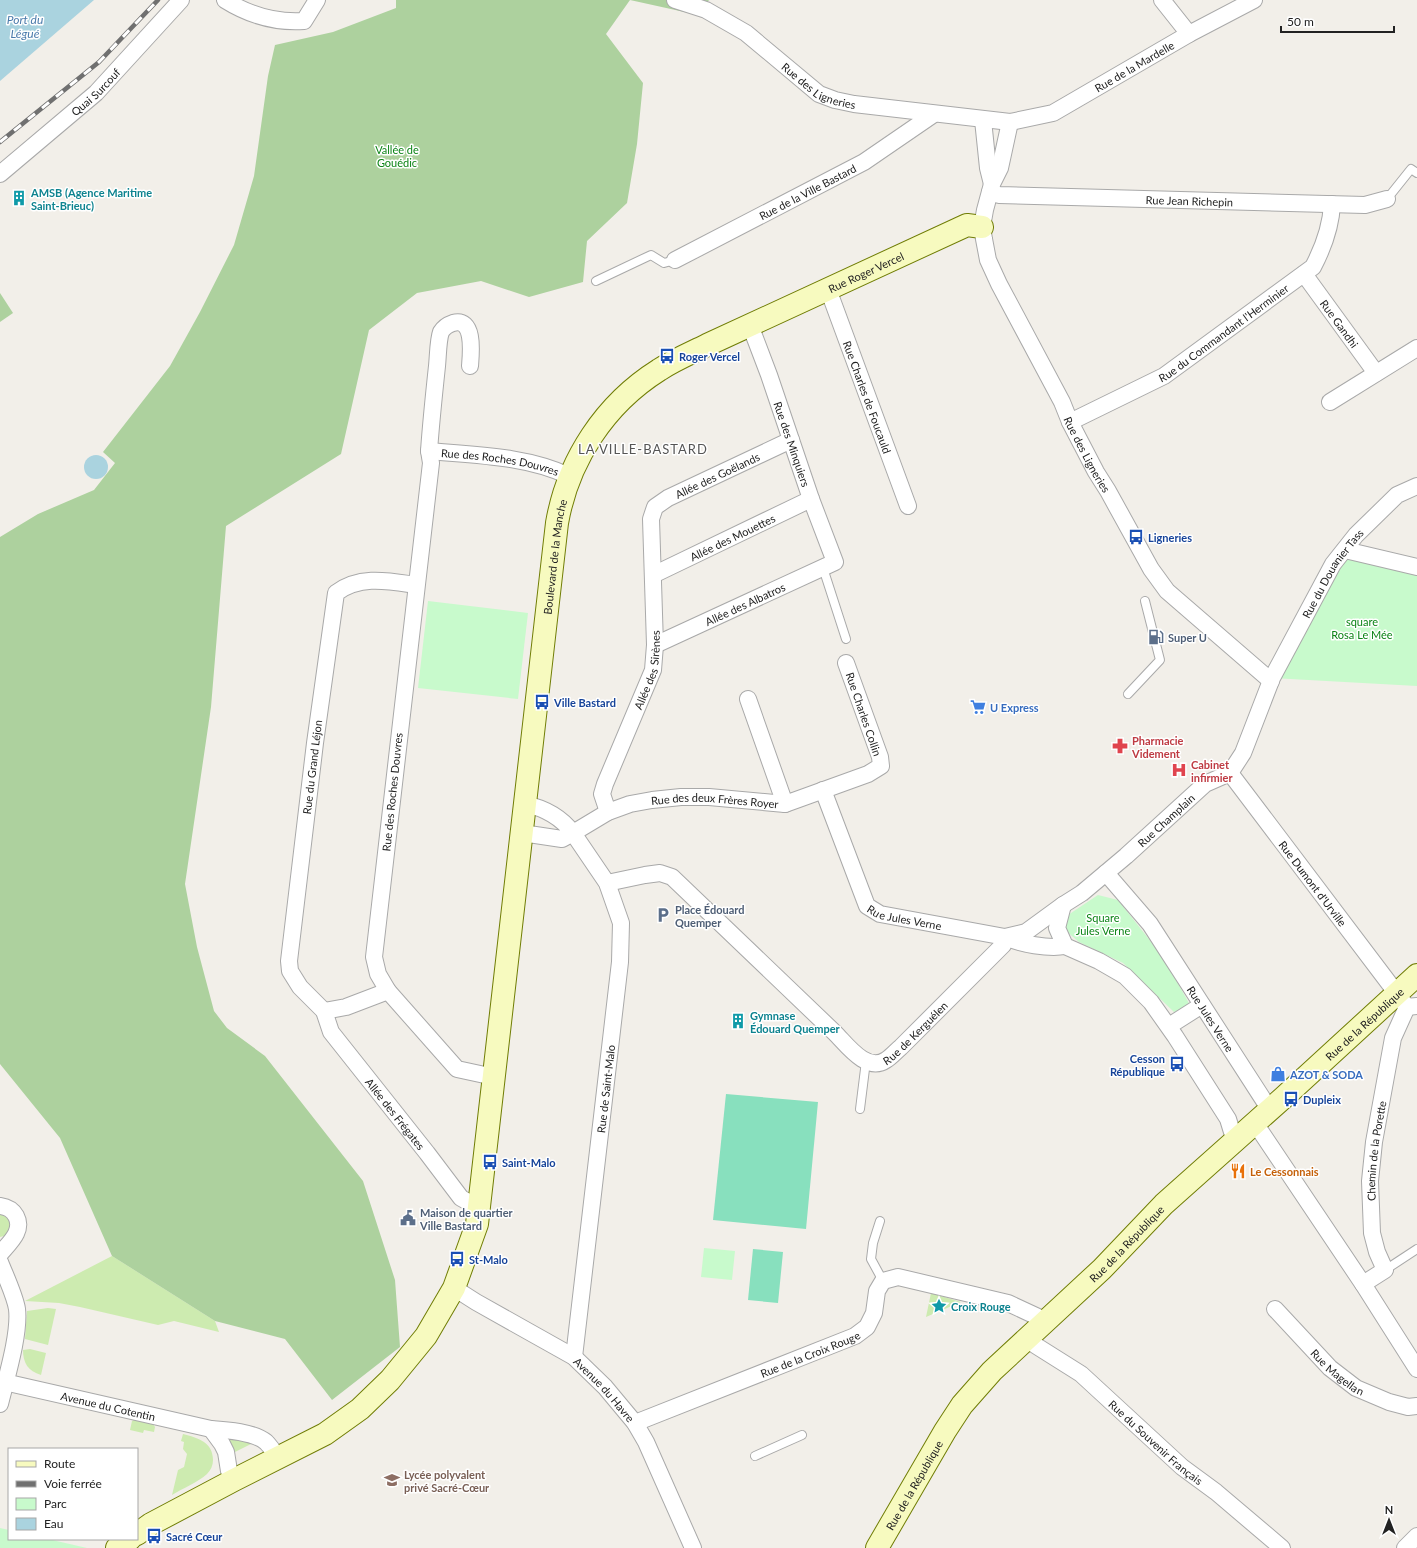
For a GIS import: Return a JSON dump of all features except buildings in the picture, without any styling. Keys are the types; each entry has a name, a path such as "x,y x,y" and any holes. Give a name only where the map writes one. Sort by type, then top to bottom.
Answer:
{"street":[{"name":"Quai Surcouf","path":"0,174 96,93 181,0"},
{"path":"225,0 237,7 259,16 281,22 304,21 317,0"},
{"name":"Rue des Ligneries","path":"675,0 706,10 746,33 819,94 835,100 854,104 1010,122 1000,168 991,188 982,227 988,260 999,284 1062,402 1070,422 1096,472 1151,569 1167,591 1271,681"},
{"path":"1162,0 1189,34"},
{"name":"Rue de la Mardelle","path":"1010,122 1053,113 1189,34 1254,0"},
{"name":"Rue de la Ville Bastard","path":"675,260 864,162 934,114"},
{"name":"Rue des Ligneries","path":"983,120 991,188"},
{"name":"Rue Jean Richepin","path":"991,188 999,195 1365,206 1388,199"},
{"name":"Rue du Commandant l'Herminier","path":"1070,422 1164,376 1313,268 1323,248 1332,215 1332,204"},
{"name":"Rue Roger Vercel","path":"750,325 967,225 982,227"},
{"name":"Rue Gandhi","path":"1304,274 1376,373"},
{"name":"Rue Charles de Foucauld","path":"828,289 908,506"},
{"name":"Rue des Roches Douvres","path":"470,366 470,334 466,326 457,322 447,325 441,333 428,451 431,463 374,957 378,974 388,991 458,1069 494,1077"},
{"name":"Rue des Minquiers","path":"750,325 769,375 811,499 829,565"},
{"name":"Boulevard de la Manche","path":"138,1533 150,1524 278,1456 325,1434 360,1409 390,1380 426,1336 454,1288 477,1224 560,503 570,476 583,450 601,423 620,401 638,385 670,364 750,325"},
{"path":"1330,402 1417,348"},
{"name":"Allée des Goëlands","path":"651,519 655,508 668,498 791,440"},
{"name":"Rue des Roches Douvres","path":"428,451 531,463 559,471 570,476"},
{"name":"Rue du Douanier Tass","path":"1271,681 1333,564 1356,535 1397,495 1417,486"},
{"name":"Allée des Mouettes","path":"653,575 811,499"},
{"name":"Allée des Sirènes","path":"608,812 602,794 653,670 655,645 651,519"},
{"path":"1345,550 1417,567"},
{"name":"Allée des Albatros","path":"655,645 829,565"},
{"name":"Rue du Grand Léjon","path":"324,1011 300,987 290,971 289,961 315,743 336,593 346,586 364,581 382,581 416,585"},
{"name":"Rue Charles Collin","path":"846,663 880,756 881,766"},
{"path":"1230,773 1243,753 1271,681"},
{"path":"748,699 785,804"},
{"name":"Rue des deux Frères Royer","path":"522,833 562,839 608,812 630,804 681,797 709,797 785,804 868,774 881,766"},
{"name":"Rue Champlain","path":"1005,937 1026,932 1082,893 1106,874 1205,784 1230,773"},
{"name":"Rue Dumont d'Urville","path":"1230,773 1407,1002"},
{"name":"Rue Jules Verne","path":"823,790 867,906 880,914 1005,937 1014,941 1056,948 1065,946 1099,961 1125,976 1151,1002 1169,1026 1228,1119 1232,1132 1237,1138"},
{"name":"Rue de Saint-Malo","path":"525,804 536,806 550,812 566,824 607,883 621,923 620,962 574,1357"},
{"name":"Rue de Kerguélen","path":"607,883 660,873 672,877 818,1016 857,1056 866,1061 876,1063 885,1061 1003,944 1005,937"},
{"name":"Rue Jules Verne","path":"1106,874 1150,924 1202,1005 1262,1117 1363,1284 1417,1369"},
{"path":"1063,905 1057,928 1065,946"},
{"name":"Rue de la République","path":"877,1548 945,1430 962,1405 992,1370 1027,1340 1102,1270 1164,1204 1237,1138 1407,1002 1417,975"},
{"path":"324,1011 346,1007 388,991"},
{"name":"Chemin de la Porette","path":"1385,1270 1377,1252 1372,1233 1370,1181 1374,1142 1393,1038 1407,1002"},
{"path":"1169,1026 1202,1005"},
{"name":"Allée des Frégates","path":"324,1011 331,1032 461,1198 479,1208"},
{"path":"0,1206 12,1210 18,1221 19,1227 17,1232 0,1254"},
{"path":"0,1262 17,1309 16,1329 3,1381 0,1404"},
{"path":"1363,1284 1385,1270"},
{"path":"883,1281 898,1277 1008,1303 1038,1317 1045,1323"},
{"name":"Rue de la Croix Rouge","path":"636,1423 855,1336 867,1327 874,1313 877,1291 883,1281"},
{"name":"Avenue du Havre","path":"454,1288 574,1357 605,1387 636,1423 646,1442 693,1548"},
{"name":"Rue Magellan","path":"1275,1309 1330,1368 1356,1388 1390,1402 1408,1407 1417,1406"},
{"name":"Rue du Souvenir Français","path":"1027,1340 1081,1374 1182,1467 1216,1492 1282,1548"},
{"name":"Avenue du Cotentin","path":"3,1381 211,1429 227,1430 258,1437 266,1442 278,1456"},
{"path":"211,1429 226,1452 229,1471 234,1480"},
{"path":"1405,1548 1417,1536"},
{"path":"117,1548 129,1540"}],"lane":[{"path":"1388,199 1411,169 1417,173"},
{"path":"596,281 651,255 664,263 675,260"},
{"path":"829,565 846,639"},
{"path":"1128,694 1160,660 1145,602"},
{"path":"860,1109 866,1061"},
{"path":"880,1221 873,1243 871,1259 883,1281"},
{"path":"1385,1270 1417,1249"},
{"path":"755,1456 802,1435"}],"green space":[{"name":"Vallée de Gouédic","path":"396,0 630,0 606,34 643,83 637,144 627,203 587,241 583,282 529,297 481,281 417,293 369,330 341,454 226,526 211,707 185,884 197,947 214,1011 227,1028 265,1056 363,1181 395,1280 400,1347 332,1400 285,1339 215,1321 112,1256 60,1138 0,1064 0,537 38,514 94,490 115,463 103,452 170,366 200,312 234,245 254,176 268,76 275,45 333,32 396,8"},
{"path":"630,0 709,0 698,15"},
{"path":"0,293 13,313 0,322"},
{"name":"square Rosa Le Mée","path":"1345,550 1417,567 1417,686 1272,678"},
{"path":"428,601 528,613 518,699 418,688"},
{"name":"Square Jules Verne","path":"1098,895 1118,900 1163,957 1190,1005 1174,1012 1123,963 1079,942 1065,930 1068,915"},
{"path":"726,1094 818,1102 806,1229 713,1220"},
{"path":"0,1213 4,1214 12,1221 8,1235 0,1237"},
{"path":"704,1248 735,1251 732,1280 701,1277"},
{"path":"753,1249 783,1252 778,1303 748,1300"},
{"path":"112,1256 215,1321 219,1332 174,1321 158,1325 59,1303 25,1301"},
{"path":"931,1293 961,1302 926,1317"},
{"path":"48,1308 56,1309 48,1345 25,1339 27,1311"},
{"path":"30,1349 46,1353 41,1375 30,1369 25,1363 23,1350"},
{"path":"138,1418 151,1421 155,1427 154,1432 144,1430 143,1433 130,1430 132,1421"},
{"path":"183,1434 199,1439 207,1445 212,1454 213,1464 207,1474 172,1495 178,1470 184,1467 187,1454 183,1449 184,1442 181,1441"},
{"path":"231,1439 253,1443 233,1453 227,1441"},
{"path":"0,1528 8,1530 8,1540 52,1540 87,1548 0,1548"}],"water":[{"name":"Port du Légué","path":"0,0 94,0 0,81"},
{"path":"96,455 105,458 108,467 105,476 96,479 87,476 84,467 87,458"}],"railway":[{"path":"0,142 99,62 158,0"}],"place":[{"name":"AMSB (Agence Maritime Saint-Brieuc)","path":"19,198"},
{"name":"Roger Vercel","path":"667,356"},
{"name":"Ligneries","path":"1136,537"},
{"name":"Super U","path":"1156,637"},
{"name":"Ville Bastard","path":"542,702"},
{"name":"U Express","path":"978,707"},
{"name":"Pharmacie Videment","path":"1120,746"},
{"name":"Cabinet infirmier","path":"1179,770"},
{"name":"Place Édouard Quemper","path":"663,915"},
{"name":"Gymnase Édouard Quemper","path":"738,1021"},
{"name":"Cesson République","path":"1177,1064"},
{"name":"AZOT & SODA","path":"1278,1074"},
{"name":"Dupleix","path":"1291,1099"},
{"name":"Saint-Malo","path":"490,1162"},
{"name":"Le Cessonnais","path":"1238,1171"},
{"name":"Maison de quartier Ville Bastard","path":"408,1218"},
{"name":"St-Malo","path":"457,1259"},
{"name":"Croix Rouge","path":"939,1306"},
{"name":"Lycée polyvalent privé Sacré-Cœur","path":"392,1480"},
{"name":"Sacré Cœur","path":"154,1536"}],"district":[{"name":"LA VILLE-BASTARD","path":"643,449"}]}
